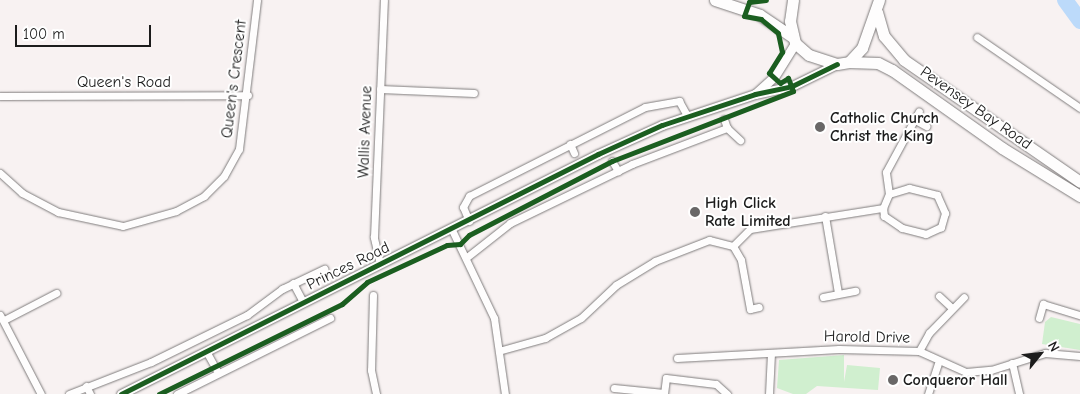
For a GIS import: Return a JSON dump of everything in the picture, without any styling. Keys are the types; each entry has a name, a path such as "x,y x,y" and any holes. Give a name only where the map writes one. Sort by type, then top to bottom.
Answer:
{"main road":[{"name":"Pevensey Bay Road","path":"715,0 760,15 794,40 809,55 843,63 878,63 892,70 1002,148 1080,196"},
{"path":"793,0 794,40"},
{"path":"843,63 862,48 877,12 879,0"},
{"name":"Pevensey Bay Road","path":"877,12 884,36 904,60 1080,182"}],"street":[{"name":"Queen's Crescent","path":"0,173 22,193 66,214 124,226 159,217 204,196 224,176 239,149 248,95 257,0"},
{"name":"Wallis Avenue","path":"380,264 374,237 384,0"},
{"path":"977,37 1080,108"},
{"name":"Princes Road","path":"755,94 774,77 794,40"},
{"name":"Princes Road","path":"121,394 470,221 598,154 688,117 755,94 792,86 843,63"},
{"path":"380,89 474,93"},
{"name":"Queen's Road","path":"0,96 248,95"},
{"path":"470,221 464,207 469,196 645,108 672,100 683,106 688,117"},
{"path":"882,208 889,194 886,172 919,111"},
{"path":"724,119 727,128 740,140"},
{"path":"915,120 926,126"},
{"path":"467,257 510,223 618,171 727,128"},
{"path":"570,144 574,153"},
{"path":"612,161 618,171"},
{"path":"882,208 894,224 918,233 935,232 943,222 943,201 936,195 909,188 889,194"},
{"path":"733,246 750,229 882,208"},
{"path":"825,216 838,293"},
{"path":"452,230 467,257 494,318 502,350 505,394"},
{"path":"502,350 545,338 581,318 616,286 655,261 709,240 733,246 741,260 750,309 759,307"},
{"name":"Princes Road","path":"69,394 195,341 255,310 294,283 324,269"},
{"path":"294,283 304,302"},
{"path":"823,297 856,291"},
{"path":"40,394 2,318 56,293"},
{"path":"373,295 371,370 376,394"},
{"path":"939,296 952,308"},
{"path":"919,352 952,308 964,297"},
{"path":"1039,318 1042,304 1080,315"},
{"path":"177,394 330,318"},
{"path":"206,351 218,373"},
{"path":"769,394 771,352"},
{"name":"Harold Drive","path":"677,358 771,352 919,352 938,364 966,372 1012,363 1045,353 1080,356"},
{"path":"1012,363 1019,394"},
{"path":"928,394 938,364"},
{"path":"614,388 664,394 666,378 716,384 727,394"},
{"path":"86,386 90,394"}],"green space":[{"path":"1051,317 1080,324 1080,350 1042,344 1045,322"},
{"path":"844,355 844,382 847,365 880,368 878,390 817,386 806,394 793,394 777,388 779,360"}],"waterway":[{"path":"1065,0 1080,21"}],"cycle path":[{"path":"159,394 342,304 367,282 447,245 460,244 469,235 612,161 793,91 788,78 780,83 769,73 782,52 778,33 761,19 744,16 749,2 766,0"},
{"path":"121,394 598,154 662,125 755,94 792,86 837,64"}],"place":[{"name":"Catholic Church Christ the King","path":"820,127"},
{"name":"High Click Rate Limited","path":"695,212"},
{"name":"Conqueror Hall","path":"893,380"}]}
